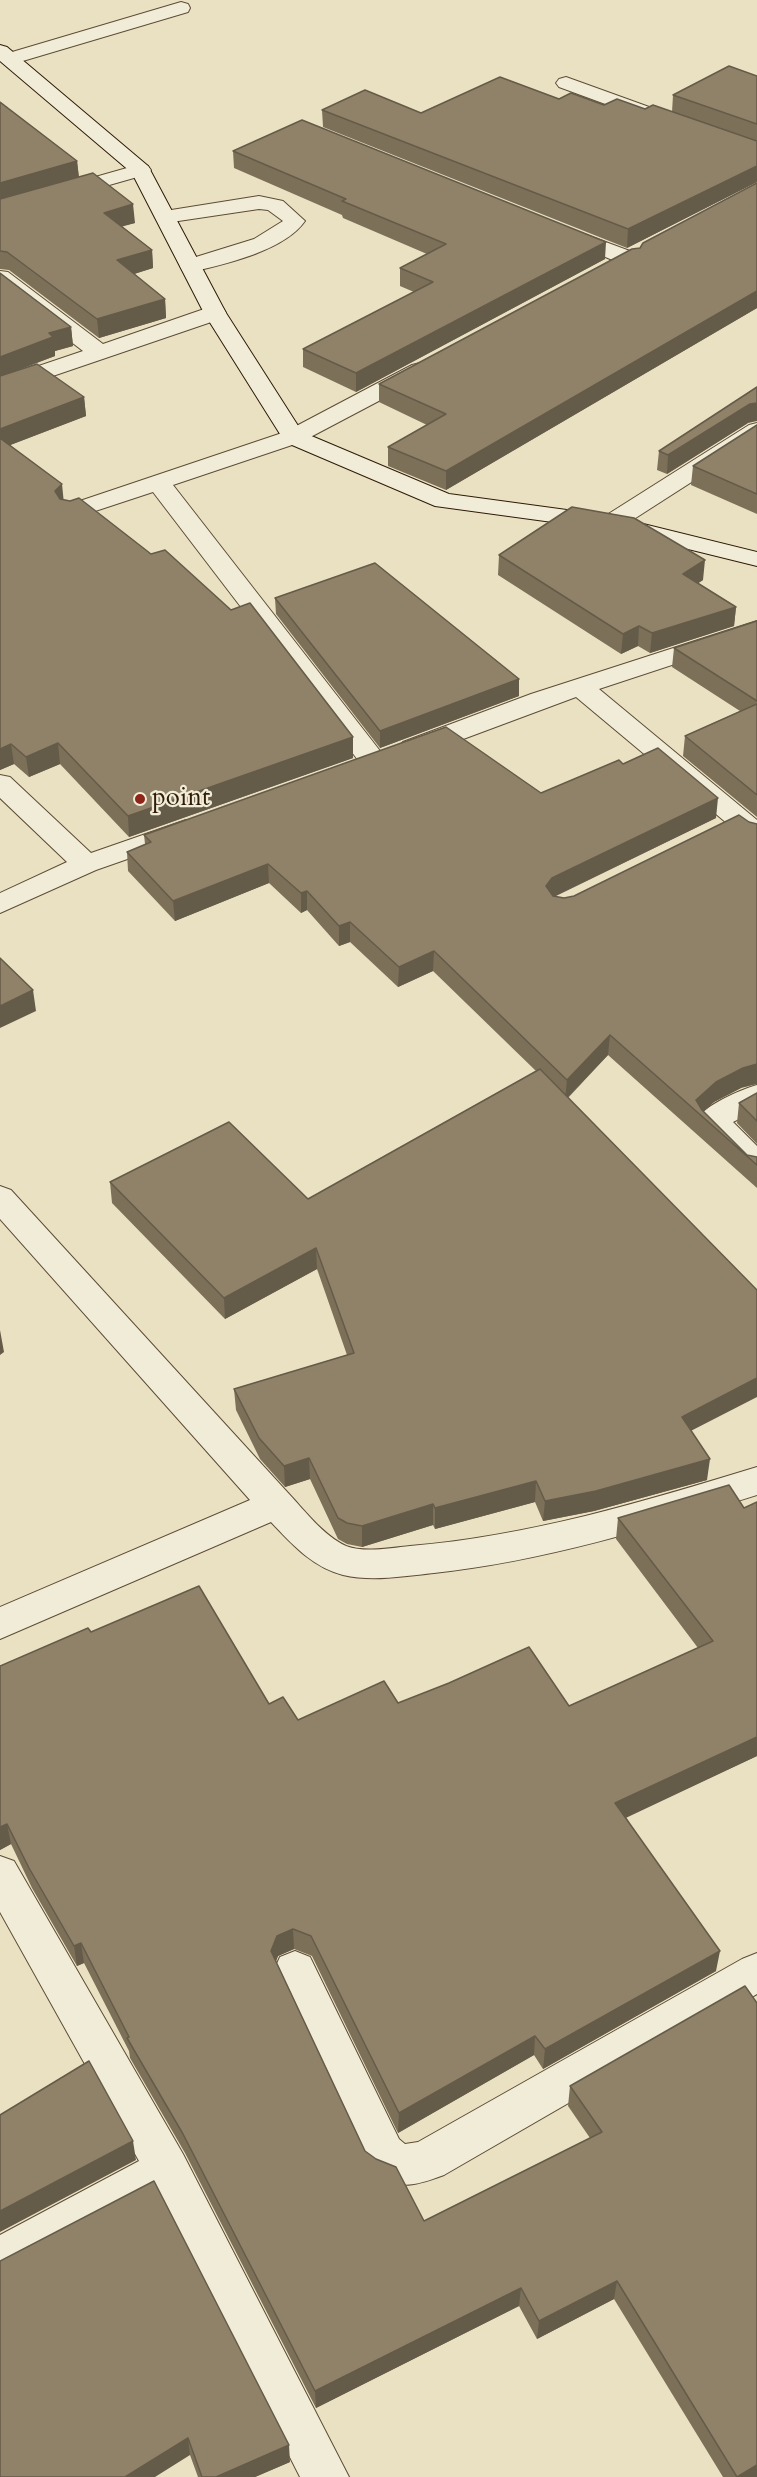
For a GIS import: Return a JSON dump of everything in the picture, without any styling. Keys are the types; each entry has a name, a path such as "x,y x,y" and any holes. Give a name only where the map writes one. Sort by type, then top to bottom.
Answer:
{"street":[{"path":"4,55 181,8"},
{"path":"4,55 141,170 215,314 293,436 444,501 611,524 757,559"},
{"path":"566,83 678,124"},
{"path":"0,210 141,170"},
{"path":"165,217 246,204 268,203 295,221 286,231 261,243 191,266"},
{"path":"542,224 630,259"},
{"path":"609,270 650,248"},
{"path":"0,277 100,353"},
{"path":"0,387 215,314"},
{"path":"71,512 293,436 441,359"},
{"path":"611,524 757,430"},
{"path":"158,482 363,766 580,687 757,629"},
{"path":"580,687 737,828"},
{"path":"0,783 86,864"},
{"path":"0,904 86,864 207,821"},
{"path":"757,1096 712,1120 757,1165"},
{"path":"6,1215 276,1504 312,1541 340,1560 377,1563 450,1557 603,1528 757,1481"},
{"path":"0,1624 276,1504"},
{"path":"0,1874 167,2169 325,2477"},
{"path":"295,1970 383,2154 394,2163 406,2167 428,2160 757,1972"},
{"path":"0,2259 167,2169"}],"building":[{"path":"729,66 757,76 757,124 673,95"},
{"path":"500,77 559,99 571,93 604,105 617,99 645,109 653,105 757,141 757,166 628,229 322,110 365,90 421,113"},
{"path":"0,102 77,161 0,183"},
{"path":"302,120 606,242 356,373 303,349 433,282 400,268 446,244 342,201 346,199 233,151"},
{"path":"93,173 133,204 104,213 152,250 117,260 165,299 97,319 7,252 0,251 0,199"},
{"path":"757,183 757,291 446,471 388,447 446,414 379,384 632,249 640,248 643,243"},
{"path":"0,273 71,327 49,333 53,337 0,357"},
{"path":"37,364 84,397 0,429 0,376"},
{"path":"757,387 757,403 750,404 668,455 659,451"},
{"path":"757,425 757,494 693,466"},
{"path":"0,438 62,484 55,491 60,499 70,501 79,498 151,554 165,550 231,610 250,603 353,737 128,816 58,743 26,757 11,744 0,749"},
{"path":"572,507 634,518 705,560 683,574 736,607 652,633 639,626 623,634 499,555"},
{"path":"375,563 519,679 380,731 275,598"},
{"path":"757,621 757,701 674,648"},
{"path":"757,704 757,795 685,736"},
{"path":"446,727 541,793 619,760 623,764 658,748 718,798 552,878 546,886 553,896 564,898 574,896 739,815 757,824 757,1064 743,1068 716,1082 696,1100 702,1110 747,1155 757,1157 757,1165 610,1035 567,1080 434,951 399,967 350,922 339,926 307,891 301,893 268,864 173,901 127,852 151,842 144,835"},
{"path":"0,958 33,990 0,1006"},
{"path":"540,1069 757,1290 757,1378 682,1417 710,1459 596,1491 545,1501 536,1481 435,1508 433,1504 362,1526 347,1523 338,1518 309,1458 284,1466 259,1438 234,1389 354,1353 316,1248 224,1298 110,1182 229,1122 308,1199"},
{"path":"757,1093 757,1121 739,1103"},
{"path":"729,1485 744,1508 757,1502 757,1737 615,1803 720,1951 545,2049 535,2036 399,2113 311,1936 293,1929 277,1936 271,1951 365,2151 376,2159 396,2167 424,2221 602,2132 570,2086 745,1986 757,2003 757,2465 737,2477 617,2281 539,2321 521,2288 315,2391 183,2134 127,2038 129,2037 81,1943 74,1946 29,1868 7,1824 0,1827 0,1666 88,1628 91,1632 199,1586 269,1704 283,1697 298,1720 384,1681 398,1703 529,1647 569,1706 713,1641 618,1518"},
{"path":"89,2061 133,2141 0,2211 0,2115"},
{"path":"154,2181 289,2445 216,2477 202,2477 188,2438 125,2477 0,2477 0,2261"}],"place":[{"name":"point","path":"140,799"}]}
